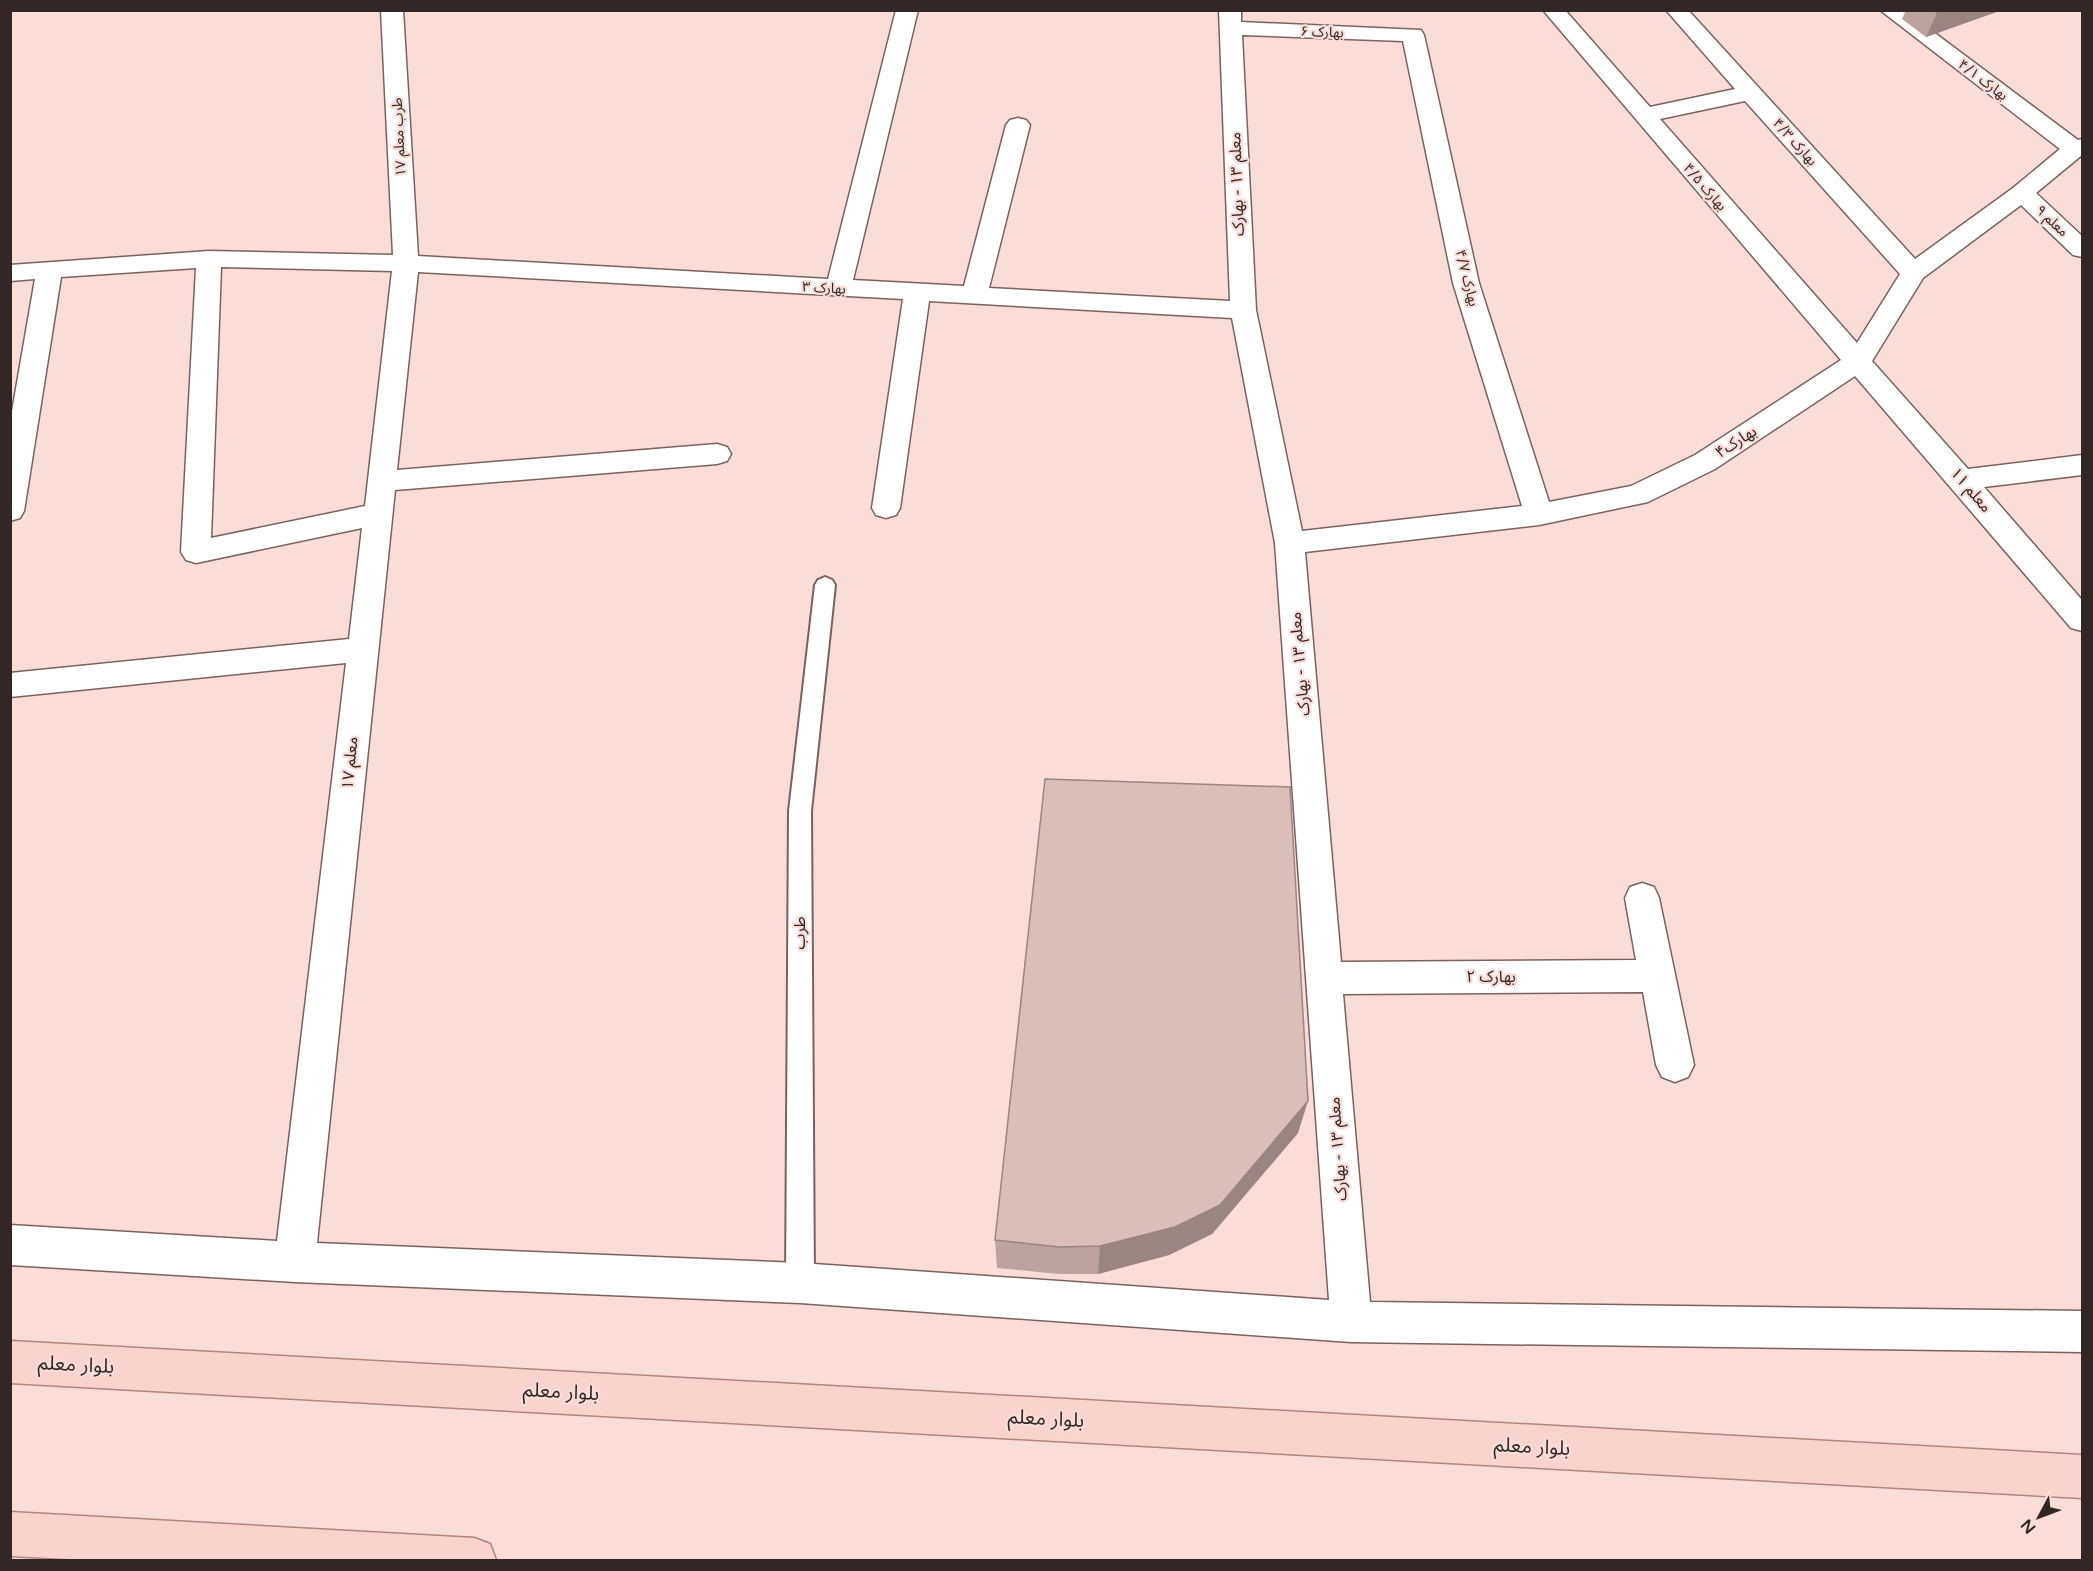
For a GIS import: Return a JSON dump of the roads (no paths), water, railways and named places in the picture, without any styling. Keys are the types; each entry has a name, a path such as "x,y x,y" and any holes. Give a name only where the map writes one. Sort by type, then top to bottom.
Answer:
{"main road":[{"name":"بلوار معلم","path":"10,1362 2082,1477"},
{"path":"10,1534 474,1560"}],"street":[{"name":"طرب معلم ۱۷","path":"392,10 406,263"},
{"path":"838,288 907,10"},
{"name":"بهارک ۴/۵","path":"1553,10 1859,361"},
{"name":"بهارک ۴/۳","path":"1676,10 1913,273"},
{"name":"بهارک ۴/۱","path":"1890,10 2079,148"},
{"name":"بهارک ۶","path":"1230,19 1413,35"},
{"name":"معلم ۱۳ - بهارک","path":"1230,19 1243,310 1290,543 1351,1322"},
{"name":"بهارک ۴/۷","path":"1413,35 1467,283 1539,515"},
{"path":"1644,115 1750,93"},
{"path":"974,296 1018,125"},
{"name":"بهارک۴","path":"1290,543 1539,515 1638,495 1706,462 1859,361 1913,273 2079,148"},
{"name":"معلم ۹","path":"2022,193 2082,249"},
{"name":"بهارک ۳","path":"10,273 209,259 406,263 1243,310"},
{"path":"209,259 196,552 378,514"},
{"name":"معلم ۱۷","path":"295,1262 406,263"},
{"path":"10,511 49,271"},
{"path":"886,508 917,293"},
{"name":"معلم ۱۱","path":"1859,361 2082,620"},
{"path":"382,481 717,454"},
{"path":"1962,480 2082,465"},
{"path":"10,685 363,649"},
{"path":"1642,898 1675,1065"},
{"name":"بهارک ۲","path":"1325,978 1657,975"},
{"path":"10,1245 295,1262 800,1283 1351,1322 2082,1332"}],"lane":[{"name":"طرب","path":"800,1283 800,811 825,585"}]}
